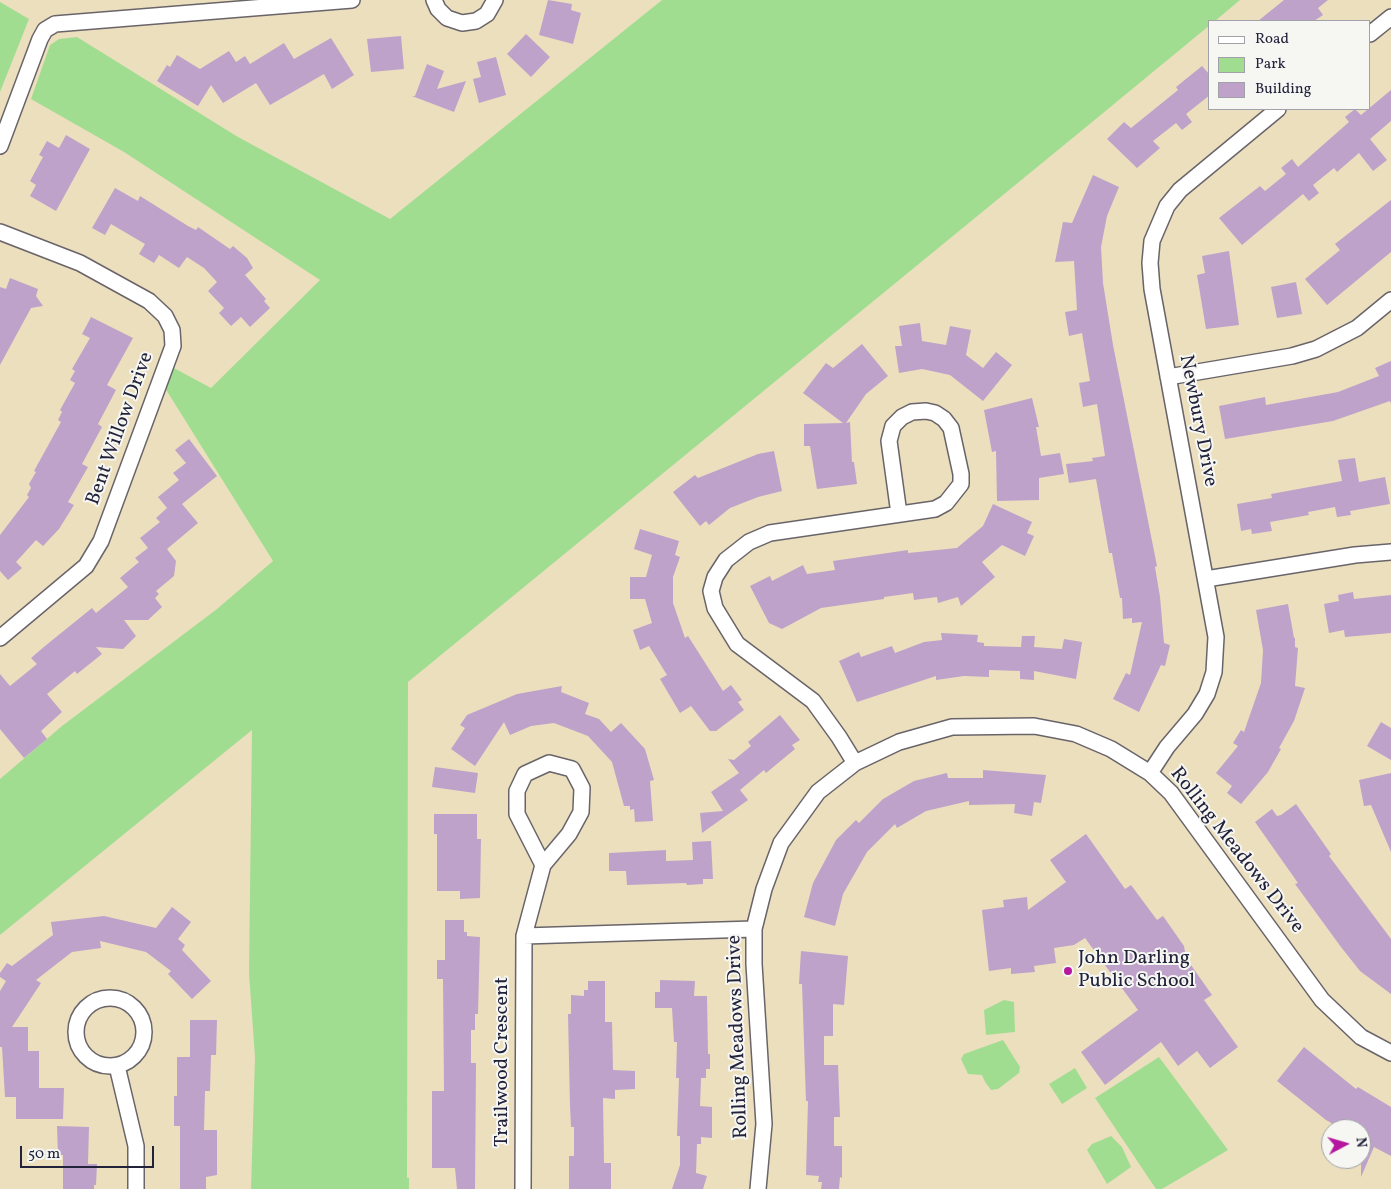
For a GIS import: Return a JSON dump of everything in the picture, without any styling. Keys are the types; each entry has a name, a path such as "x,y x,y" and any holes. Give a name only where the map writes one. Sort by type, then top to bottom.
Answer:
{"street":[{"path":"0,146 40,39 45,30 55,24 352,0"},
{"path":"434,0 438,9 446,18 462,23 476,21 487,14 495,0"},
{"path":"1371,33 1391,17"},
{"name":"Newbury Drive","path":"1150,773 1167,747 1195,714 1207,694 1214,672 1216,637 1152,289 1150,263 1152,241 1167,206 1180,190 1277,110"},
{"name":"Bent Willow Drive","path":"0,232 80,263 149,301 165,316 172,330 173,346 101,541 86,566 0,638"},
{"path":"1168,377 1292,356 1316,349 1357,328 1391,300"},
{"path":"855,763 813,701 737,644 715,608 711,591 715,577 726,560 749,542 770,533 935,509 946,503 961,484 961,474 951,428 944,419 935,413 926,411 912,412 902,417 893,426 889,441 899,514"},
{"path":"1206,579 1391,552"},
{"name":"Rolling Meadows Drive","path":"758,1189 764,1124 754,929 764,889 781,843 818,792 855,763 899,742 952,727 1034,726 1076,734 1112,749 1150,773 1176,800 1322,1000 1361,1037 1391,1053"},
{"name":"Trailwood Crescent","path":"523,1189 524,936 543,866 569,834 581,812 582,788 572,769 549,763 525,774 517,791 517,814 543,866"},
{"path":"524,936 754,929"},
{"path":"103,998 122,1000 135,1008 144,1027 141,1047 130,1060 116,1066 94,1063 81,1051 75,1033 78,1019 85,1008 92,1002 103,998"},
{"path":"116,1066 136,1146 136,1189"}],"green space":[{"path":"662,0 1240,0 1216,20 1208,20 1208,27 408,682 407,1178 409,1178 409,1189 251,1189 255,1057 249,973 252,730 0,935 0,779 62,726 217,609 273,561 165,388 172,367 211,388 320,280 124,152 31,99 50,45 59,39 77,37 238,137 390,219"},
{"path":"0,2 29,19 0,92"},
{"path":"1004,1000 1014,1002 1015,1032 986,1035 984,1010"},
{"path":"1003,1040 1020,1067 1019,1073 998,1089 991,1090 982,1075 968,1074 961,1059 964,1054"},
{"path":"1159,1057 1228,1150 1162,1189 1156,1189 1095,1098"},
{"path":"1075,1068 1087,1088 1062,1104 1049,1084"},
{"path":"1111,1136 1122,1147 1131,1167 1107,1184 1087,1150 1092,1144"}],"building":[{"path":"548,0 572,4 571,10 581,13 573,44 539,35"},
{"path":"1284,0 1328,0 1318,8 1323,15 1316,20 1259,20"},
{"path":"526,34 550,57 531,77 507,54"},
{"path":"401,36 404,69 371,72 367,39"},
{"path":"331,38 354,75 332,89 324,74 270,105 256,83 223,103 211,85 198,106 157,81 167,65 170,67 177,55 200,69 229,51 236,62 245,56 250,64 284,43 294,59"},
{"path":"496,57 506,95 479,103 473,79 481,77 477,62"},
{"path":"427,64 444,71 437,89 466,81 454,112 412,96 415,96"},
{"path":"1202,66 1208,73 1208,97 1186,114 1192,122 1182,130 1176,123 1153,141 1160,148 1137,168 1107,139 1124,122 1131,128 1178,90 1176,87"},
{"path":"1391,90 1391,121 1370,139 1387,160 1373,171 1359,153 1337,172 1334,168 1313,185 1319,193 1309,201 1303,194 1242,245 1219,218 1260,186 1265,191 1286,174 1281,168 1292,159 1298,167 1349,122 1345,117 1354,110 1361,115 1367,110 1371,110 1371,107"},
{"path":"66,135 90,149 56,211 30,196 36,185 30,181 43,157 39,155 47,141 59,148"},
{"path":"1093,175 1119,187 1107,216 1101,247 1103,283 1113,345 1157,566 1155,567 1164,643 1170,645 1165,666 1161,665 1139,712 1113,699 1126,673 1130,675 1142,622 1132,623 1132,618 1123,619 1122,598 1120,598 1112,553 1109,553 1096,479 1069,483 1066,464 1093,461 1092,458 1105,456 1097,404 1083,407 1079,383 1090,381 1082,333 1069,336 1065,312 1077,310 1074,261 1055,262 1063,222 1072,223"},
{"path":"115,188 138,201 140,196 188,226 196,230 198,227 230,249 233,246 247,258 253,268 245,275 266,299 264,301 270,308 250,327 241,317 231,326 219,313 224,308 208,291 217,282 204,268 187,257 179,268 159,255 154,263 139,254 145,244 111,224 105,235 92,228"},
{"path":"1391,200 1391,252 1327,305 1305,279 1340,250 1335,244"},
{"path":"1229,251 1239,325 1206,329 1197,275 1205,273 1202,256"},
{"path":"10,278 38,289 36,296 43,306 31,308 0,365 0,287 6,289"},
{"path":"1296,282 1302,314 1277,318 1271,287"},
{"path":"91,317 133,338 107,385 116,390 98,424 102,427 82,464 88,467 68,502 74,505 59,529 43,546 36,540 16,562 22,568 8,580 0,571 0,535 29,497 27,495 31,488 29,484 36,472 34,471 61,422 58,420 62,412 60,410 75,383 70,380 75,371 72,369 90,338 82,334"},
{"path":"920,323 922,341 946,345 950,326 971,330 966,355 983,368 996,352 1012,365 983,401 950,375 922,369 899,373 895,346 902,346 899,326"},
{"path":"862,344 888,376 866,394 846,423 850,422 852,462 854,462 857,484 817,489 810,446 804,446 804,424 843,423 803,393 826,363 833,368"},
{"path":"1391,361 1391,404 1390,401 1333,421 1225,439 1219,406 1265,397 1266,405 1338,392 1379,376 1375,368"},
{"path":"1032,398 1039,427 1036,427 1041,456 1060,453 1064,474 1039,478 1039,500 997,501 996,451 992,452 984,410"},
{"path":"189,439 217,476 182,504 198,523 167,549 176,561 174,576 156,591 159,594 155,598 162,607 148,620 124,620 136,636 123,649 96,647 102,654 77,674 75,671 47,694 62,712 41,731 47,739 24,758 0,729 0,674 10,686 37,664 31,658 45,646 92,608 96,613 128,587 120,578 139,562 135,558 148,548 140,538 160,522 156,518 167,508 158,497 179,480 173,473 186,463 175,450"},
{"path":"774,451 782,491 758,497 730,508 709,525 706,521 700,526 673,492 695,475 698,478 758,454"},
{"path":"1355,458 1359,482 1385,477 1390,504 1350,511 1351,515 1337,517 1335,507 1308,512 1309,515 1270,522 1272,531 1252,534 1251,529 1241,531 1237,504 1272,498 1271,494 1342,481 1338,460"},
{"path":"993,504 1032,522 1027,533 1034,536 1025,556 1002,545 982,562 995,577 961,606 958,597 938,603 937,597 914,600 913,593 821,608 782,629 769,623 750,586 770,576 772,581 803,565 807,574 835,570 833,561 908,550 908,553 957,548 983,526"},
{"path":"640,529 679,541 675,555 680,557 673,577 673,603 685,638 688,636 723,691 731,685 742,700 738,702 744,710 716,731 710,731 691,706 680,713 660,679 667,675 649,646 640,650 633,630 652,623 645,599 630,599 630,577 646,577 652,555 634,549"},
{"path":"1353,592 1354,599 1391,595 1391,633 1345,637 1344,630 1329,633 1324,604 1339,601 1338,595"},
{"path":"1288,604 1295,647 1298,648 1295,686 1305,688 1294,721 1279,748 1281,749 1268,772 1241,804 1227,793 1232,786 1216,773 1238,746 1233,743 1241,730 1244,732 1261,683 1263,650 1256,610"},
{"path":"941,633 978,635 977,642 984,643 984,646 1021,647 1022,636 1035,636 1034,647 1062,649 1064,639 1082,642 1076,679 1034,671 1034,680 1020,679 1020,671 989,670 989,677 964,676 936,680 936,676 857,702 839,661 859,652 861,657 892,646 895,653 924,642 942,640"},
{"path":"562,686 561,692 589,703 585,714 599,719 611,732 621,723 645,749 654,780 650,781 653,821 635,822 634,809 630,810 630,806 624,806 612,762 588,736 554,723 531,726 510,735 504,722 475,766 451,749 465,728 460,725 467,715 517,694"},
{"path":"780,715 800,740 792,745 795,749 766,773 764,770 740,790 748,800 702,833 700,813 723,811 711,792 739,773 728,759 734,760 751,746 748,742"},
{"path":"1381,722 1391,728 1391,760 1367,746"},
{"path":"435,767 478,773 475,793 432,787"},
{"path":"983,770 1046,775 1041,803 1034,802 1032,816 1014,813 1015,804 969,805 969,801 926,811 897,828 895,824 867,852 843,894 835,926 804,917 813,883 836,840 856,820 859,823 883,799 914,781 947,773 948,778 983,778"},
{"path":"1391,773 1391,852 1371,805 1364,806 1359,780"},
{"path":"1296,804 1331,854 1329,856 1391,939 1391,994 1360,971 1341,947 1295,884 1298,883 1255,822 1272,809 1277,816"},
{"path":"434,814 477,814 477,839 481,839 480,898 460,899 460,891 437,891 437,834 434,834"},
{"path":"1086,834 1125,889 1131,885 1157,920 1163,916 1184,946 1186,958 1212,995 1204,1000 1238,1047 1210,1068 1197,1051 1178,1066 1161,1042 1105,1085 1081,1052 1138,1010 1085,938 1074,945 1054,948 1056,963 1034,966 1035,972 1011,974 1011,968 989,971 982,910 1004,907 1003,900 1027,897 1028,910 1066,882 1050,860"},
{"path":"711,841 713,879 703,879 703,884 627,885 626,871 609,871 609,853 666,850 666,861 693,860 692,842"},
{"path":"172,907 191,922 178,939 185,945 182,950 211,981 192,999 168,974 171,971 146,952 100,941 101,948 72,952 36,980 41,983 12,1027 28,1027 28,1051 39,1051 39,1088 64,1088 63,1119 16,1119 16,1097 5,1097 2,1047 0,1047 0,991 6,981 0,977 0,973 7,963 12,966 53,935 51,922 104,916 156,928"},
{"path":"445,920 464,920 464,932 467,932 467,936 480,937 478,1014 475,1014 475,1030 471,1030 471,1063 476,1063 475,1189 457,1189 455,1168 432,1168 432,1091 444,1091 443,979 437,979 437,960 445,960"},
{"path":"801,951 848,956 844,1005 833,1004 833,1036 824,1036 824,1065 838,1065 840,1117 834,1117 834,1146 842,1146 842,1178 840,1177 839,1189 821,1189 822,1182 818,1182 819,1176 806,1175 808,1101 806,1101 802,984 799,984"},
{"path":"660,980 695,981 694,996 707,996 710,1069 706,1069 706,1078 701,1078 700,1106 712,1107 712,1138 701,1137 701,1144 697,1144 696,1173 707,1176 703,1189 672,1189 680,1165 680,1136 677,1136 679,1078 676,1078 677,1042 674,1042 672,1008 655,1008 655,992 660,992"},
{"path":"588,981 605,981 605,1022 612,1022 613,1070 635,1071 635,1089 615,1090 615,1099 603,1098 604,1163 611,1163 611,1189 569,1189 569,1156 574,1156 574,1127 571,1127 568,1014 571,1014 571,995 584,996 584,990 588,990"},
{"path":"190,1020 217,1020 216,1055 211,1055 210,1091 205,1091 204,1130 217,1130 217,1175 206,1177 206,1189 180,1189 180,1126 174,1126 174,1096 177,1096 177,1057 190,1057"},
{"path":"1304,1047 1356,1089 1358,1087 1391,1107 1391,1156 1374,1147 1371,1154 1371,1119 1325,1119 1277,1081"},
{"path":"57,1126 89,1127 88,1164 97,1164 96,1185 94,1185 94,1189 63,1189 63,1155 58,1155"}],"place":[{"name":"John Darling Public School","path":"1068,971"}]}
